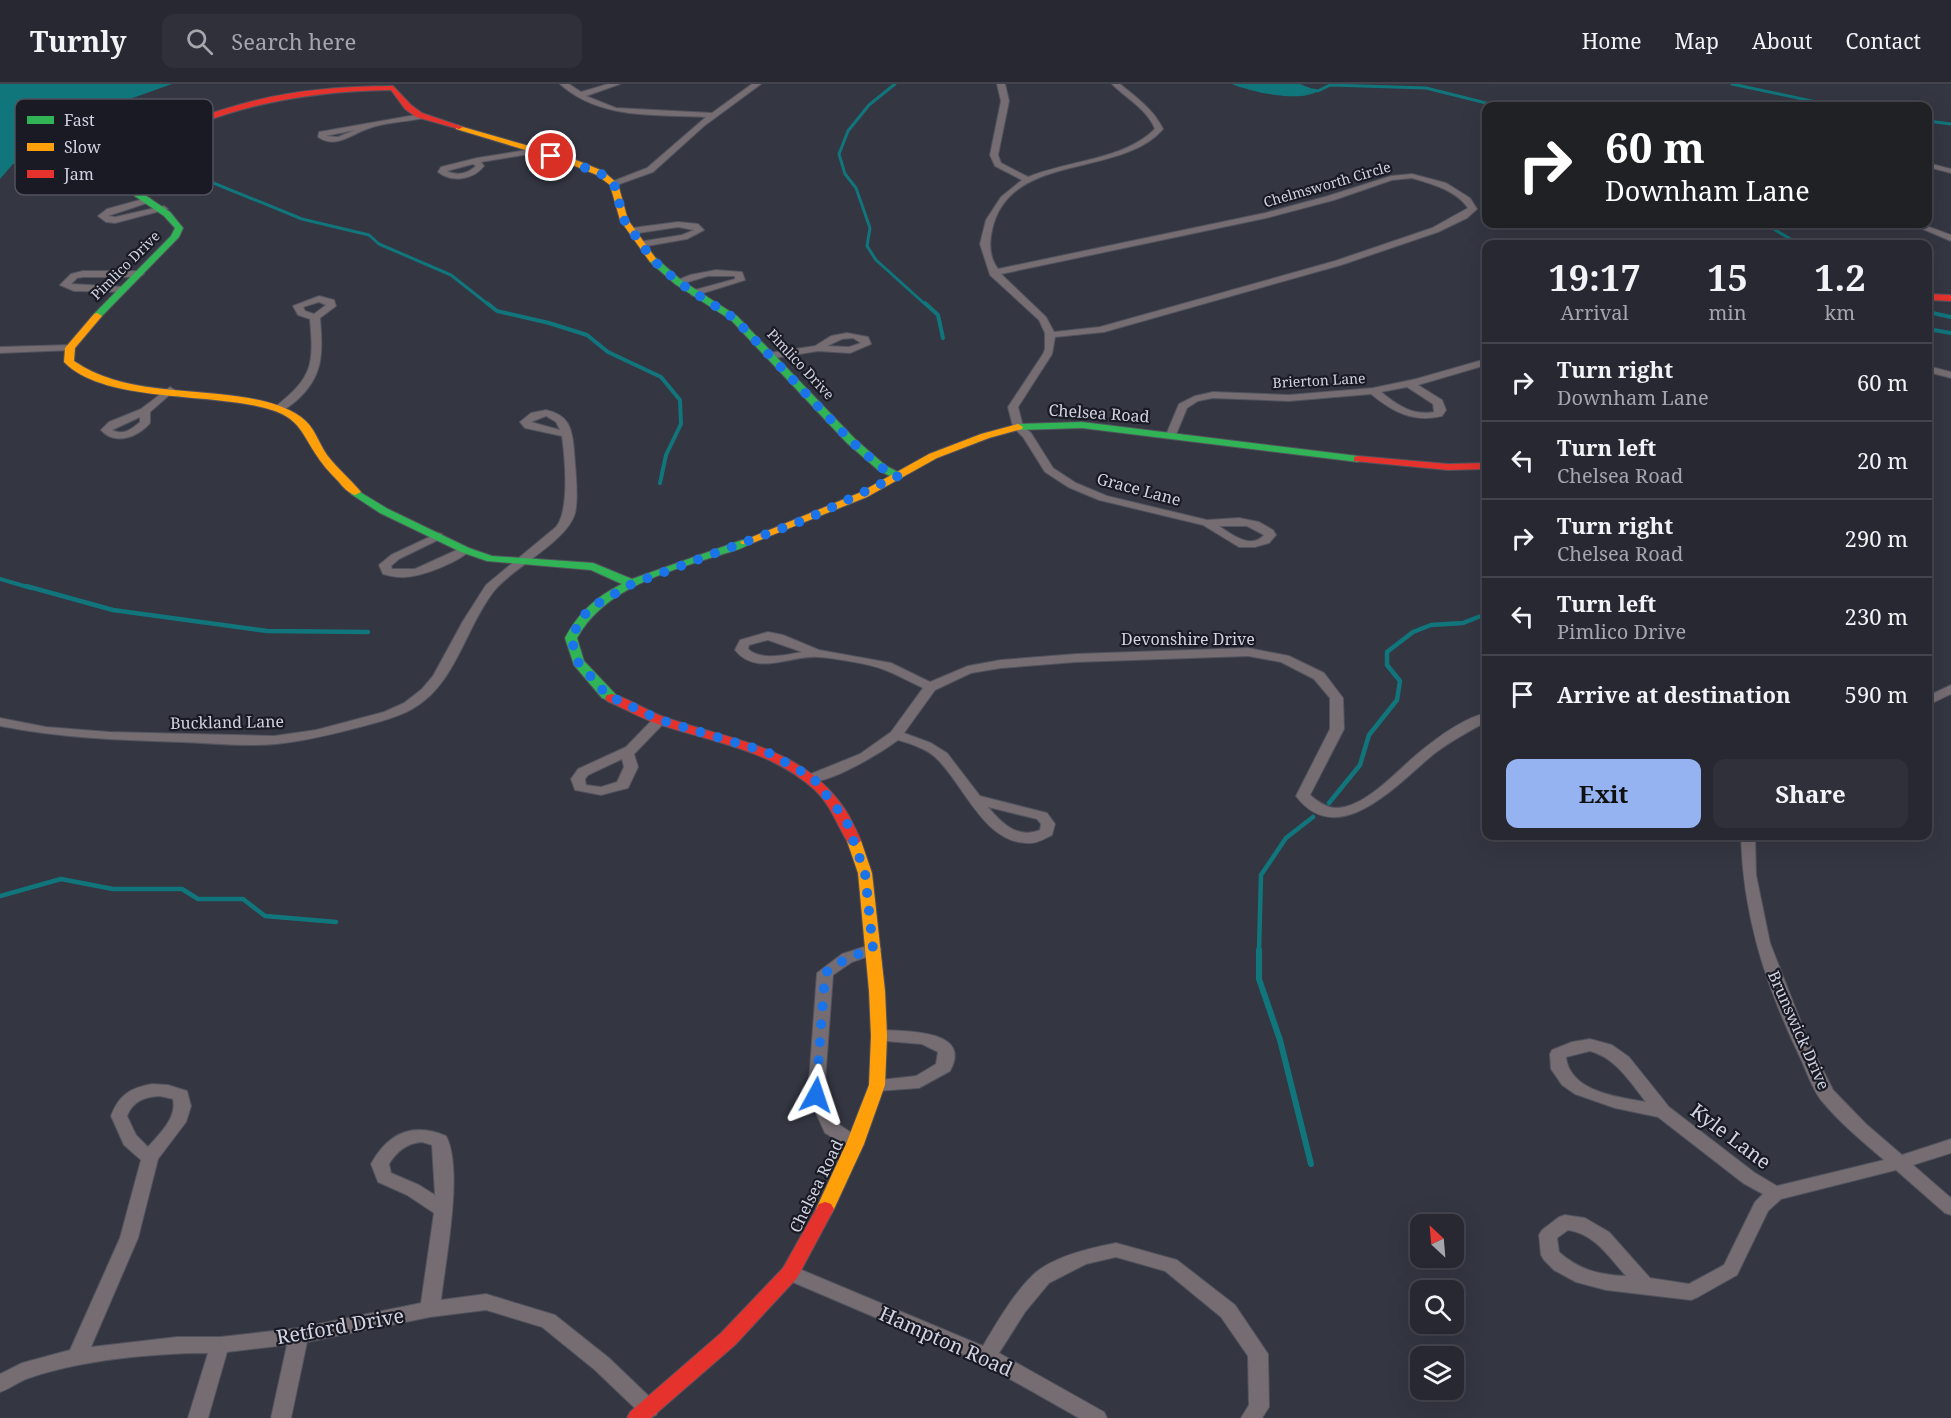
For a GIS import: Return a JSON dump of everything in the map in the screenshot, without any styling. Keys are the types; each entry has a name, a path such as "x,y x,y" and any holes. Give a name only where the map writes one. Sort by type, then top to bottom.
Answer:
{"street":[{"path":"564,84 595,104 615,110 713,115"},
{"path":"580,95 616,84"},
{"path":"614,184 650,170 713,115 757,84"},
{"path":"1001,84 1005,101 994,155 999,164 1028,180"},
{"path":"1018,427 1013,407 1050,349 1050,335 1042,319 1032,308 993,273 984,252 990,220 1008,194 1028,180 1064,166 1136,147 1155,136 1159,129 1155,120 1116,84"},
{"name":"Pimlico Drive","path":"213,113 291,94 375,85 393,88 403,98 406,106 421,116 568,160 600,173 614,184 624,220 653,260 678,282 734,318 851,441 882,468 898,476"},
{"path":"364,127 421,116"},
{"path":"475,161 533,151"},
{"path":"1932,166 1951,171"},
{"name":"Chelmsworth Circle","path":"993,273 1266,215 1331,198 1391,178 1412,176 1443,185 1467,200 1473,208 1464,216 1435,230 1327,266 1101,330 1050,335"},
{"name":"Pimlico Drive","path":"70,348 123,289 175,237 179,228 175,220 164,209 138,195"},
{"path":"147,200 110,211 102,216 115,220 164,209"},
{"path":"632,231 682,224 694,225 700,230 684,237 641,244"},
{"path":"1925,228 1951,238"},
{"path":"678,282 713,273 729,271 739,274 740,280 729,285 694,293"},
{"path":"123,289 74,288 65,285 74,276 82,274 139,274"},
{"path":"1932,297 1951,298"},
{"path":"279,409 311,379 317,351 315,317"},
{"path":"0,350 70,348 69,362 86,375 127,386 225,396 279,409 307,427 320,453 335,472 362,498 384,511 465,550 491,559 593,567 632,584"},
{"path":"769,356 818,348"},
{"name":"Brierton Lane","path":"1171,435 1183,406 1195,399 1213,395 1289,398 1372,391 1409,384 1482,363"},
{"path":"1932,370 1951,375"},
{"path":"1372,391 1404,413 1422,417 1438,414 1441,410 1437,402 1409,384"},
{"path":"145,411 170,390"},
{"name":"Chelsea Road","path":"643,1413 728,1339 790,1273 834,1192 877,1085 879,1036 873,949 865,873 846,820 813,778 767,752 660,720 607,695 578,662 571,638 583,616 597,604 632,584 807,519 898,476 933,456 985,436 1018,427 1082,425 1401,464 1482,466"},
{"name":"Grace Lane","path":"1018,427 1027,435 1049,470 1072,485 1103,498 1207,524 1239,544 1256,544 1265,541 1270,536 1269,532 1258,525 1230,522 1207,524"},
{"name":"Buckland Lane","path":"0,722 46,731 109,736 263,740 317,734 361,723 409,706 428,692 439,677 469,621 490,588 523,563 560,529 568,517 569,440 566,434"},
{"path":"438,536 395,557 385,565 387,572 407,575 422,571 465,550"},
{"path":"813,778 866,757 896,735 930,687 887,666 816,653 768,636 744,643 741,650 746,657 757,660 816,653"},
{"name":"Devonshire Drive","path":"930,687 968,670 1001,664 1076,658 1248,652 1285,659 1320,676 1336,698 1337,729 1303,796 1318,808 1339,812 1372,799 1430,751 1464,727 1482,719"},
{"path":"1932,697 1951,689"},
{"path":"627,752 660,720"},
{"path":"896,735 927,745 943,757 974,799 1011,836 1027,839 1039,838 1047,832 1048,824 1042,816 974,799"},
{"name":"Brunswick Drive","path":"1748,840 1749,875 1762,943 1799,1038 1826,1094 1860,1129 1951,1208"},
{"path":"855,1144 831,1128 816,1095 825,973 847,958 873,949"},
{"path":"877,1085 919,1082 944,1067 946,1049 925,1038 879,1036"},
{"name":"Kyle Lane","path":"1663,1111 1608,1100 1570,1085 1560,1073 1557,1064 1558,1054 1572,1048 1590,1045 1606,1049 1623,1061 1663,1111 1749,1178 1775,1193"},
{"path":"1645,1285 1603,1237 1585,1225 1565,1222 1548,1234 1550,1255 1563,1269 1605,1283 1645,1285 1691,1292 1731,1270 1761,1208 1775,1193 1898,1163 1951,1146"},
{"path":"76,1358 129,1238 150,1157"},
{"path":"430,1309 442,1209"},
{"path":"987,1356 1018,1306 1042,1278 1082,1257 1116,1250 1171,1265 1228,1311 1258,1354 1259,1407 1251,1418"},
{"name":"Hampton Road","path":"790,1273 987,1356 1097,1418"},
{"name":"Retford Drive","path":"0,1384 22,1371 76,1358 177,1345 220,1345 299,1336 430,1309 486,1302 548,1321 602,1364 643,1413"},
{"path":"280,1418 299,1336"},
{"path":"198,1418 220,1345"}],"water":[{"path":"0,84 172,84 130,99 15,99 15,164 0,179"},
{"path":"1232,84 1300,84 1318,91 1300,96 1275,95"}],"waterway":[{"path":"895,84 869,105 848,131 839,154 845,174 856,188 870,228 867,246 876,260 926,305"},
{"path":"1732,84 1816,102"},
{"path":"1313,90 1318,91 1330,85 1426,88 1482,102"},
{"path":"1932,122 1951,124"},
{"path":"213,183 302,219 369,235 379,244 451,275 489,305"},
{"path":"1772,228 1792,240"},
{"path":"487,303 497,311 549,323 587,335 608,352 661,377 680,400 681,424 666,455 660,483"},
{"path":"925,303 938,315 943,338"},
{"path":"1932,313 1951,317"},
{"path":"1932,330 1951,333"},
{"path":"0,579 31,588"},
{"path":"26,586 113,610 267,631 368,632"},
{"path":"1329,803 1360,765 1369,735 1397,700 1400,681 1387,665 1387,652 1413,632 1431,625 1463,623 1482,616"},
{"path":"1259,951 1261,875 1286,838 1313,817"},
{"path":"0,896 61,879 113,889 182,889 198,899 243,899 265,916 336,922"},
{"path":"1259,951 1259,979 1280,1040 1311,1164"}],"traffic: fast":[{"path":"97,316 175,237 179,228 167,214 138,195"},
{"path":"653,260 678,282 734,318 851,441 882,468 898,476"},
{"path":"1018,427 1082,425 1358,459"},
{"path":"355,492 384,511 465,550 491,559 593,567 632,584"},
{"path":"612,698 578,662 571,638 583,618 595,605 634,583 658,572 746,542"}],"traffic: slow":[{"path":"459,127 568,160 600,173 614,184 624,220 653,260"},
{"path":"97,316 70,348 69,362 87,374 110,382 137,388 255,402 282,410 306,427 325,459 355,492"},
{"path":"746,542 863,495 933,456 985,436 1018,427"},
{"path":"825,1209 855,1144 877,1085 879,1036 877,991 865,873 854,841"}],"traffic: jam":[{"path":"213,115 241,106 291,95 342,89 393,88 408,107 419,115 459,127"},
{"path":"1932,297 1951,298"},
{"path":"1358,459 1448,467 1482,466"},
{"path":"612,698 662,721 749,747 800,770 821,788 840,811 854,841"},
{"path":"637,1418 728,1339 790,1273 825,1209"}],"route":[{"path":"551,156 600,173 614,184 624,220 653,260 678,282 734,318 851,441 882,468 898,476 863,495 807,519 632,584 597,604 583,616 571,638 578,662 607,695 660,720 767,752 813,778 846,820 865,873 873,949 847,958 825,973 816,1095"}]}
